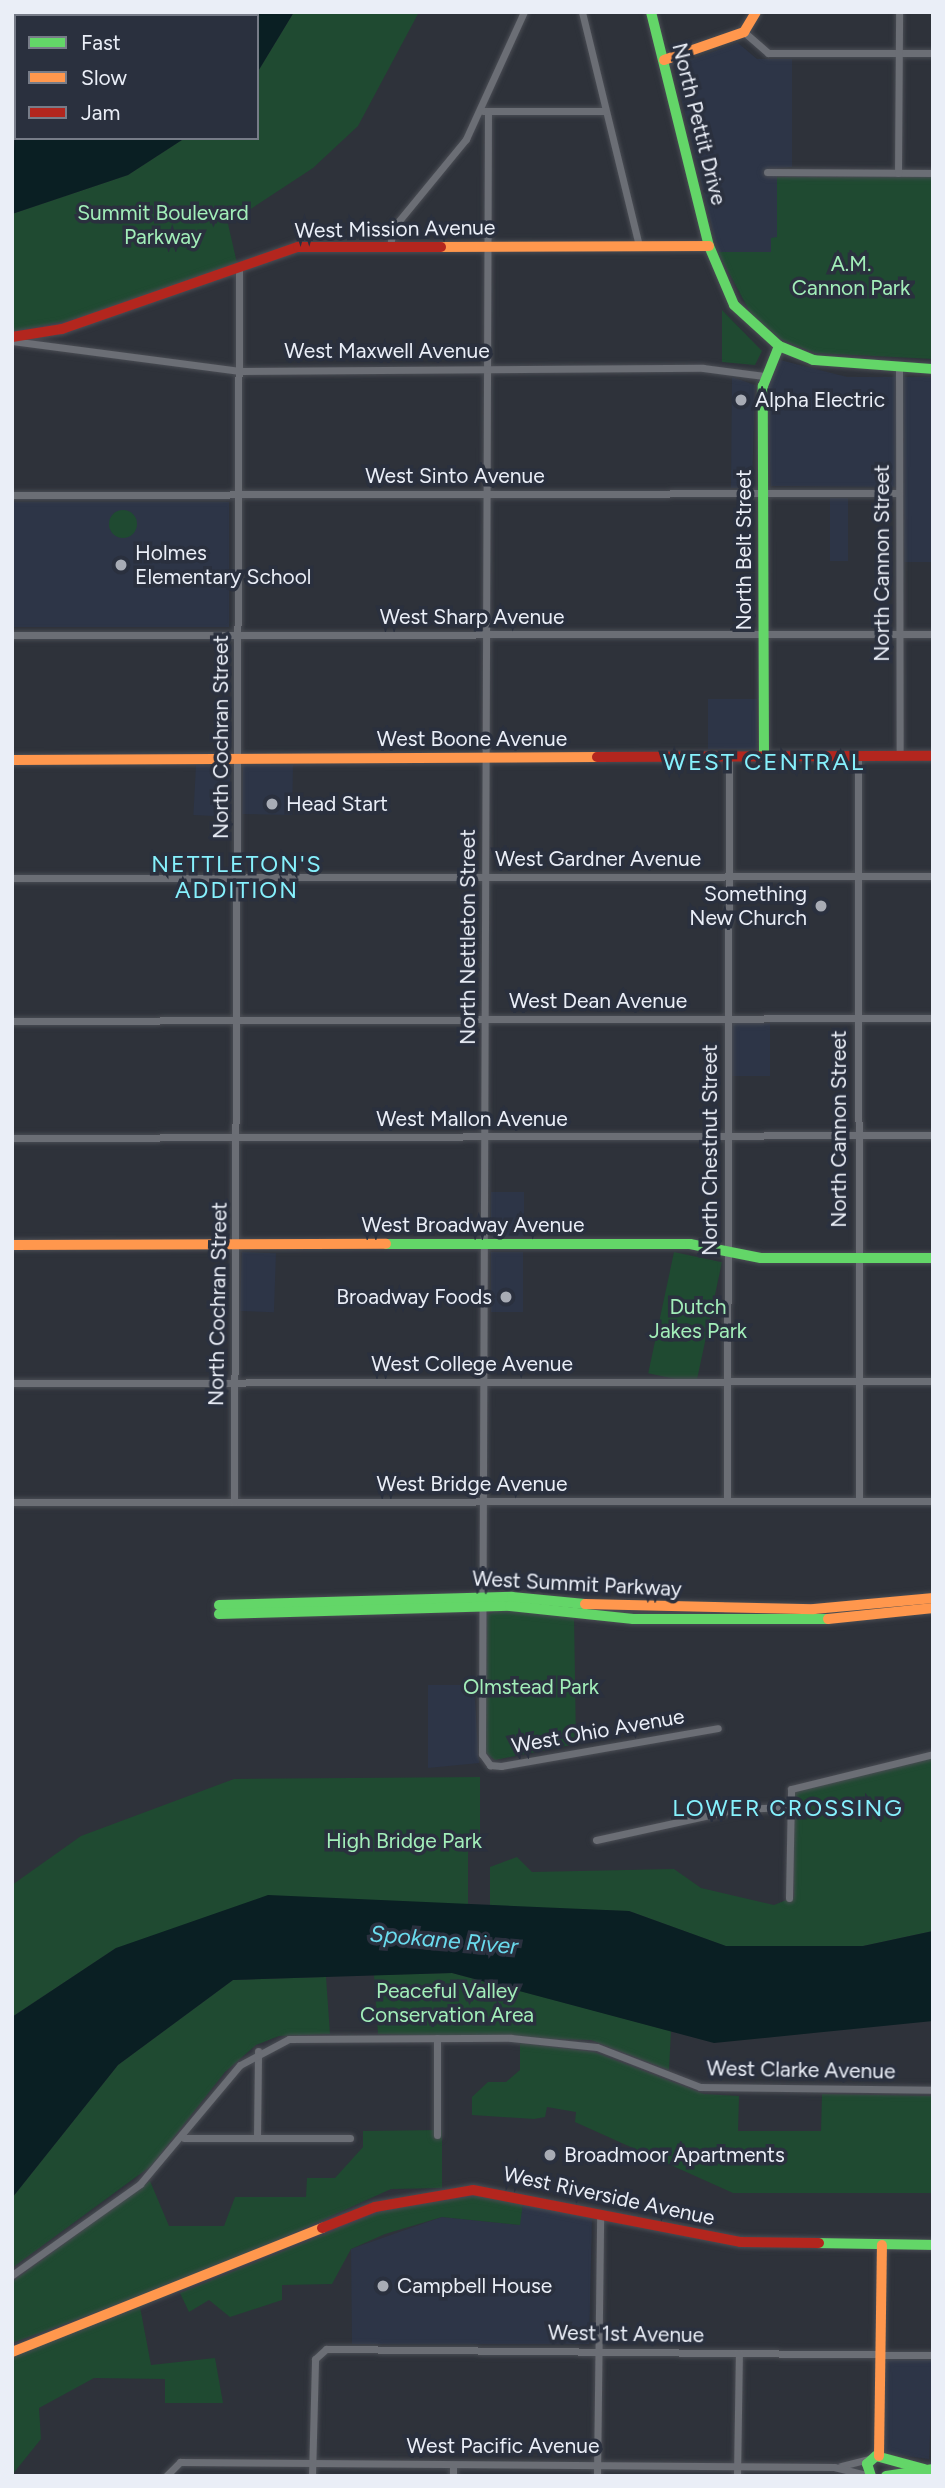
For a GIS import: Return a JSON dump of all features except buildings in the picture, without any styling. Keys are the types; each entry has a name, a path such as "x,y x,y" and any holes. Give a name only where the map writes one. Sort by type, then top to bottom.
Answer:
{"street":[{"path":"390,247 393,228 466,139 524,12"},
{"path":"582,12 639,246"},
{"name":"North Pettit Drive","path":"651,12 709,246 734,304 779,346"},
{"path":"664,60 744,32 756,12"},
{"path":"898,173 899,12"},
{"path":"744,32 768,53 933,52"},
{"path":"478,111 605,111"},
{"name":"North Nettleton Street","path":"485,1761 483,1382 488,111"},
{"path":"767,173 933,173"},
{"name":"West Mission Avenue","path":"12,339 62,329 288,249 709,246"},
{"name":"North Cochran Street","path":"234,1502 239,266"},
{"name":"West Maxwell Avenue","path":"12,339 240,371 703,368 764,376"},
{"path":"779,346 813,360 900,369 933,369"},
{"name":"North Belt Street","path":"764,757 764,376 779,346"},
{"name":"North Cannon Street","path":"900,369 900,757"},
{"name":"West Sinto Avenue","path":"12,495 899,493"},
{"name":"West Sharp Avenue","path":"12,635 933,634"},
{"name":"West Boone Avenue","path":"12,760 933,756"},
{"name":"North Chestnut Street","path":"727,1501 729,757"},
{"name":"North Cannon Street","path":"858,757 859,1501"},
{"name":"West Gardner Avenue","path":"12,878 933,876"},
{"name":"West Dean Avenue","path":"12,1021 237,1018 933,1018"},
{"name":"West Mallon Avenue","path":"12,1138 933,1135"},
{"name":"West Broadway Avenue","path":"12,1245 690,1244 761,1258 933,1258"},
{"name":"West College Avenue","path":"12,1383 933,1381"},
{"name":"West Bridge Avenue","path":"12,1502 933,1501"},
{"name":"West Summit Parkway","path":"785,1614 933,1598"},
{"name":"West Summit Parkway","path":"219,1609 275,1610 483,1602 673,1614 785,1614 933,1608"},
{"name":"West Ohio Avenue","path":"485,1761 505,1765 718,1728"},
{"path":"789,1898 791,1789 933,1754"},
{"path":"596,1840 737,1809 790,1807"},
{"path":"436,2038 436,2135"},
{"name":"West Clarke Avenue","path":"12,2275 140,2183 184,2138 258,2051 289,2039 436,2038 597,2047 700,2087 933,2090"},
{"path":"257,2138 258,2051"},
{"path":"184,2138 350,2138"},
{"name":"West Riverside Avenue","path":"12,2352 410,2199 497,2191 740,2242 933,2245"},
{"path":"597,2476 600,2214"},
{"path":"871,2476 878,2458 882,2245"},
{"name":"West 1st Avenue","path":"312,2463 320,2352 598,2351 933,2355"},
{"path":"737,2476 738,2353"},
{"path":"878,2458 886,2476"},
{"name":"West Pacific Avenue","path":"166,2476 172,2464 834,2467 878,2458 928,2469"},
{"path":"312,2463 312,2476"},
{"path":"453,2465 453,2476"},
{"name":"West Pacific Avenue","path":"834,2467 871,2476"},
{"name":"West Pacific Avenue","path":"886,2476 928,2469"}],"shaded area":[{"path":"738,43 757,59 792,59 792,167 777,168 777,238 771,252 718,252 675,73 679,64"},
{"path":"780,360 847,377 933,377 933,562 904,562 903,487 771,486 767,388"},
{"path":"732,377 755,385 752,488 731,488"},
{"path":"830,498 848,498 848,561 830,561"},
{"name":"Holmes Elementary School","path":"12,502 229,502 229,627 12,627"},
{"path":"708,699 757,699 757,749 708,749"},
{"path":"243,764 293,765 292,815 242,814"},
{"path":"196,765 231,767 228,817 193,815"},
{"path":"731,1023 770,1023 770,1076 731,1076"},
{"path":"491,1192 524,1192 524,1237 491,1237"},
{"path":"242,1252 276,1253 274,1312 240,1311"},
{"path":"491,1252 523,1252 523,1312 491,1312"},
{"path":"428,1685 474,1685 479,1763 428,1768"},
{"path":"523,2203 592,2218 589,2344 352,2344 351,2249 442,2217 519,2225"},
{"path":"884,2360 933,2360 929,2459 885,2453"}],"green space":[{"path":"12,12 124,12 14,14 12,93"},
{"name":"Summit Boulevard Parkway","path":"294,12 419,12 358,126 313,168 228,224 237,263 83,317 12,332 12,214 128,175 182,140 259,140 259,70"},
{"name":"A.M. Cannon Park","path":"777,177 933,177 933,359 815,353 781,339 751,314 718,252 771,252 771,238 777,237"},
{"path":"722,310 762,351 755,365 722,362"},
{"path":"123,510 133,514 137,524 133,534 123,538 113,534 109,524 113,514"},
{"name":"Dutch Jakes Park","path":"674,1252 722,1262 696,1383 648,1373"},
{"name":"Olmstead Park","path":"502,1609 574,1615 576,1744 495,1760 485,1752 487,1615"},
{"path":"933,1756 933,1931 863,1946 725,1946 629,1911 490,1908 490,1867 517,1857 532,1872 674,1869 701,1888 774,1905 794,1897 794,1790"},
{"name":"High Bridge Park","path":"480,1777 480,1836 468,1839 468,1907 116,1948 12,2017 12,1885 81,1836 234,1779"},
{"name":"Peaceful Valley Conservation Area","path":"452,1973 671,2031 669,2070 591,2040 378,2034 374,1975"},
{"name":"Peaceful Valley Conservation Area","path":"326,1977 330,2034 279,2036 256,2045 225,2072 151,2166 12,2268 12,2198 118,2065 233,1980"},
{"path":"520,2043 594,2052 704,2094 739,2096 738,2131 821,2131 822,2094 933,2096 933,2193 733,2193 575,2122 576,2112 547,2107 545,2117 534,2119 472,2115 472,2097 488,2082 506,2082 520,2070"},
{"path":"442,2130 442,2188 391,2189 209,2271 12,2343 12,2282 150,2181 169,2226 224,2226 235,2197 306,2197 307,2178 335,2178 363,2147 363,2131"},
{"path":"477,2196 523,2203 520,2225 442,2217 385,2234 351,2249 332,2284 282,2285 282,2300 230,2317 209,2300 189,2312 180,2293 388,2209"},
{"path":"140,2307 151,2365 215,2358 223,2403 165,2403 165,2379 94,2378 39,2408 41,2439 12,2475 12,2356"}],"water":[{"path":"124,12 294,12 259,70 259,14"},
{"path":"14,140 182,140 128,175 12,214"},
{"name":"Spokane River","path":"268,1895 629,1911 726,1946 863,1946 933,1931 933,2021 714,2043 452,1973 233,1980 118,2065 12,2198 12,2017 116,1948"}],"traffic: fast":[{"path":"651,12 709,246 734,305 779,346 813,360 933,369"},
{"path":"764,757 763,386 779,346"},
{"path":"386,1244 690,1244 761,1258 933,1258"},
{"path":"219,1605 512,1597 585,1604"},
{"path":"219,1614 510,1606 633,1619 828,1619"},
{"path":"819,2243 933,2245"},
{"path":"871,2476 867,2464 876,2456 924,2469"},
{"path":"886,2476 933,2469"}],"traffic: slow":[{"path":"664,60 744,32 756,12"},
{"path":"441,247 709,246"},
{"path":"12,760 597,757"},
{"path":"12,1245 386,1244"},
{"path":"585,1604 814,1609 933,1598"},
{"path":"828,1619 933,1608"},
{"path":"12,2352 322,2228"},
{"path":"879,2456 882,2245"}],"traffic: jam":[{"path":"12,337 62,329 298,247 441,247"},
{"path":"597,757 933,756"},
{"path":"322,2228 375,2207 473,2190 740,2242 819,2243"}],"place":[{"name":"Alpha Electric","path":"741,400"},
{"name":"Holmes Elementary School","path":"121,565"},
{"name":"Head Start","path":"272,804"},
{"name":"Something New Church","path":"821,906"},
{"name":"Broadway Foods","path":"506,1297"},
{"name":"Broadmoor Apartments","path":"550,2155"},
{"name":"Campbell House","path":"383,2286"}],"district":[{"name":"WEST CENTRAL","path":"764,762"},
{"name":"NETTLETON'S ADDITION","path":"237,877"},
{"name":"LOWER CROSSING","path":"788,1808"}]}
